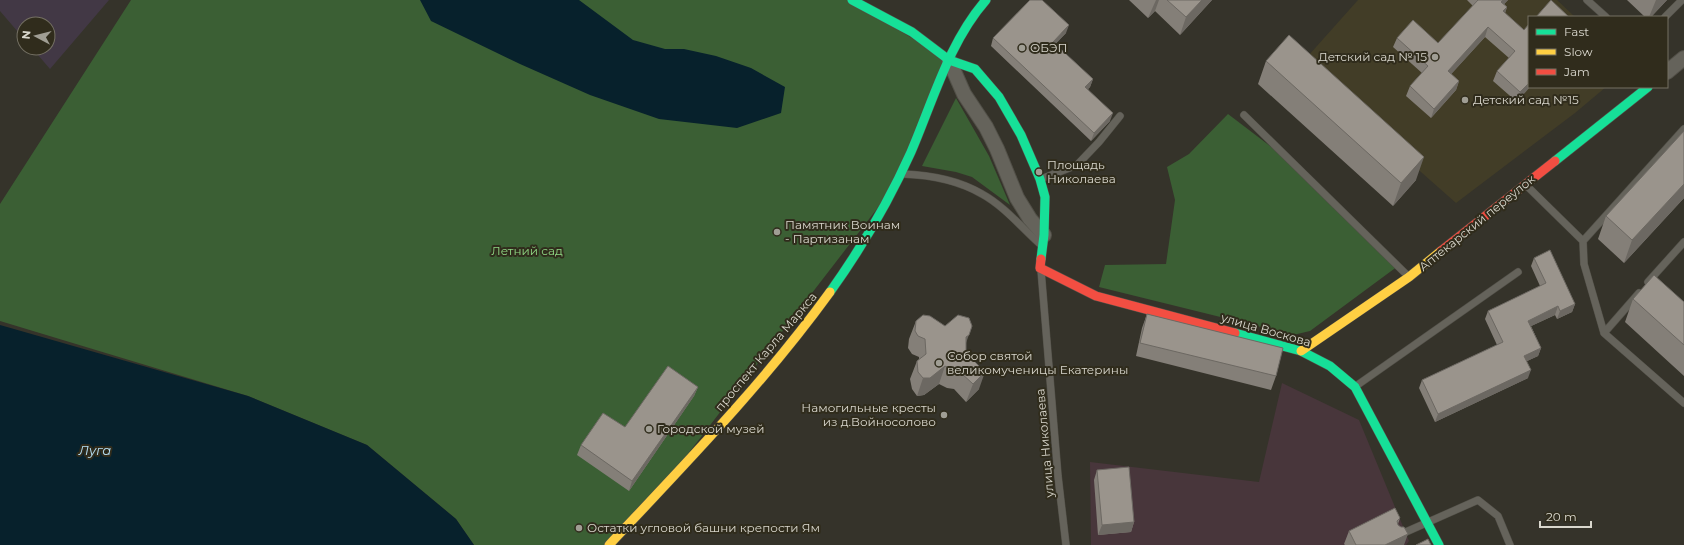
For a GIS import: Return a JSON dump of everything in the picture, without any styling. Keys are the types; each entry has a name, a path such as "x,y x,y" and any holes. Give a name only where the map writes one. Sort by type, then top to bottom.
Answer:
{"street":[{"path":"852,0 912,32 949,60 975,69 999,97 1021,135 1040,179 1045,197 1040,268"},
{"path":"966,25 972,4 976,0"},
{"name":"проспект Карла Маркса","path":"609,545 718,428 776,362 822,304 860,246 901,174 949,60 966,25 986,0"},
{"path":"1668,71 1684,58"},
{"path":"949,60 964,94 986,127 997,149 1017,198 1043,241"},
{"name":"Аптекарский переулок","path":"1301,351 1409,277 1647,88"},
{"name":"улица Воскова","path":"1040,268 1096,296 1301,351 1330,366 1355,387 1439,545"}],"lane":[{"path":"1587,0 1605,16"},
{"path":"1666,16 1682,0"},
{"path":"1244,115 1409,277"},
{"path":"1040,179 1077,165 1099,142 1120,116"},
{"path":"1583,241 1684,129"},
{"path":"901,174 945,179 983,194 1043,241"},
{"path":"1526,184 1583,241 1584,264 1604,333 1684,404"},
{"path":"1604,333 1684,242"},
{"name":"улица Николаева","path":"1040,268 1058,476 1066,545"},
{"path":"1355,387 1518,272"},
{"path":"1397,536 1478,500 1498,516 1510,545"}],"shaded area":[{"path":"0,0 109,0 50,69 39,56 56,56 56,16 16,16 16,30 0,11"},
{"name":"Детский сад №15","path":"1358,0 1557,0 1574,16 1528,16 1528,88 1605,88 1575,113 1456,203 1300,65"},
{"path":"1282,383 1359,420 1409,541 1406,545 1091,545 1090,462 1259,482"}],"green space":[{"name":"Летний сад","path":"131,0 848,0 949,60 893,188 657,494 606,545 474,545 456,519 367,445 248,396 0,321 0,204"},
{"path":"956,98 989,156 1010,205 972,177 956,172 922,166"},
{"path":"1228,114 1295,165 1398,266 1310,331 1293,335 1099,287 1105,265 1166,264 1175,200 1167,167 1189,154"}],"water":[{"path":"420,0 579,0 633,40 665,49 684,49 716,56 751,68 785,87 781,113 737,128 659,119 590,95 520,64 431,21"},
{"name":"Луга","path":"0,325 248,396 367,445 456,519 474,545 0,545"}],"building":[{"path":"1030,0 1042,0 1069,25 1053,42 1093,79 1085,87 1113,113 1094,133 993,38"},
{"path":"1167,0 1202,0 1186,17"},
{"name":"Детский сад № 15","path":"1478,0 1503,0 1501,2 1507,7 1503,11 1524,30 1528,25 1528,84 1520,92 1497,71 1515,51 1488,27 1448,71 1459,81 1434,109 1410,86 1428,66 1397,38 1413,20 1438,43"},
{"path":"1551,0 1568,16 1537,16"},
{"path":"1289,35 1424,157 1401,183 1266,61"},
{"path":"1684,131 1684,184 1632,240 1606,216"},
{"path":"1550,250 1575,304 1560,311 1558,306 1528,321 1541,348 1524,356 1531,370 1438,414 1422,380 1503,342 1488,311 1546,283 1534,258"},
{"path":"1654,275 1684,302 1684,345 1633,299"},
{"path":"1147,314 1283,348 1276,376 1140,343"},
{"path":"923,315 930,316 945,326 958,315 969,318 972,326 969,335 966,337 966,351 985,372 973,384 960,372 954,371 945,366 930,378 923,378 918,372 917,361 926,354 925,339 918,336 915,331 916,321"},
{"name":"Городской музей","path":"668,366 698,387 632,481 581,445 603,413 625,427"},
{"path":"1129,467 1134,522 1102,525 1097,470"},
{"path":"1395,508 1400,518 1397,521 1398,525 1404,527 1408,534 1385,545 1356,545 1349,531"},
{"path":"1428,539 1431,545 1416,545"}],"traffic: fast":[{"path":"852,0 912,32 949,60 975,69 999,97 1021,135 1040,179 1045,197 1044,235 1041,259"},
{"path":"830,292 863,242 884,206 903,170 952,53 973,16 986,0"},
{"path":"1555,161 1647,88"},
{"path":"1235,333 1301,351 1330,366 1355,387 1439,545"}],"traffic: slow":[{"path":"1301,351 1409,277 1441,251"},
{"path":"609,545 724,422 805,326 830,292"}],"traffic: jam":[{"path":"1441,251 1555,161"},
{"path":"1041,259 1040,268 1096,296 1235,333"}],"place":[{"name":"ОБЭП","path":"1022,48"},
{"name":"Детский сад № 15","path":"1435,57"},
{"name":"Детский сад №15","path":"1465,100"},
{"name":"Площадь Николаева","path":"1039,172"},
{"name":"Памятник Воинам - Партизанам","path":"777,232"},
{"name":"Собор святой великомученицы Екатерины","path":"939,363"},
{"name":"Намогильные кресты из д.Войносолово","path":"944,415"},
{"name":"Городской музей","path":"649,429"},
{"name":"Остатки угловой башни крепости Ям","path":"579,528"}]}
